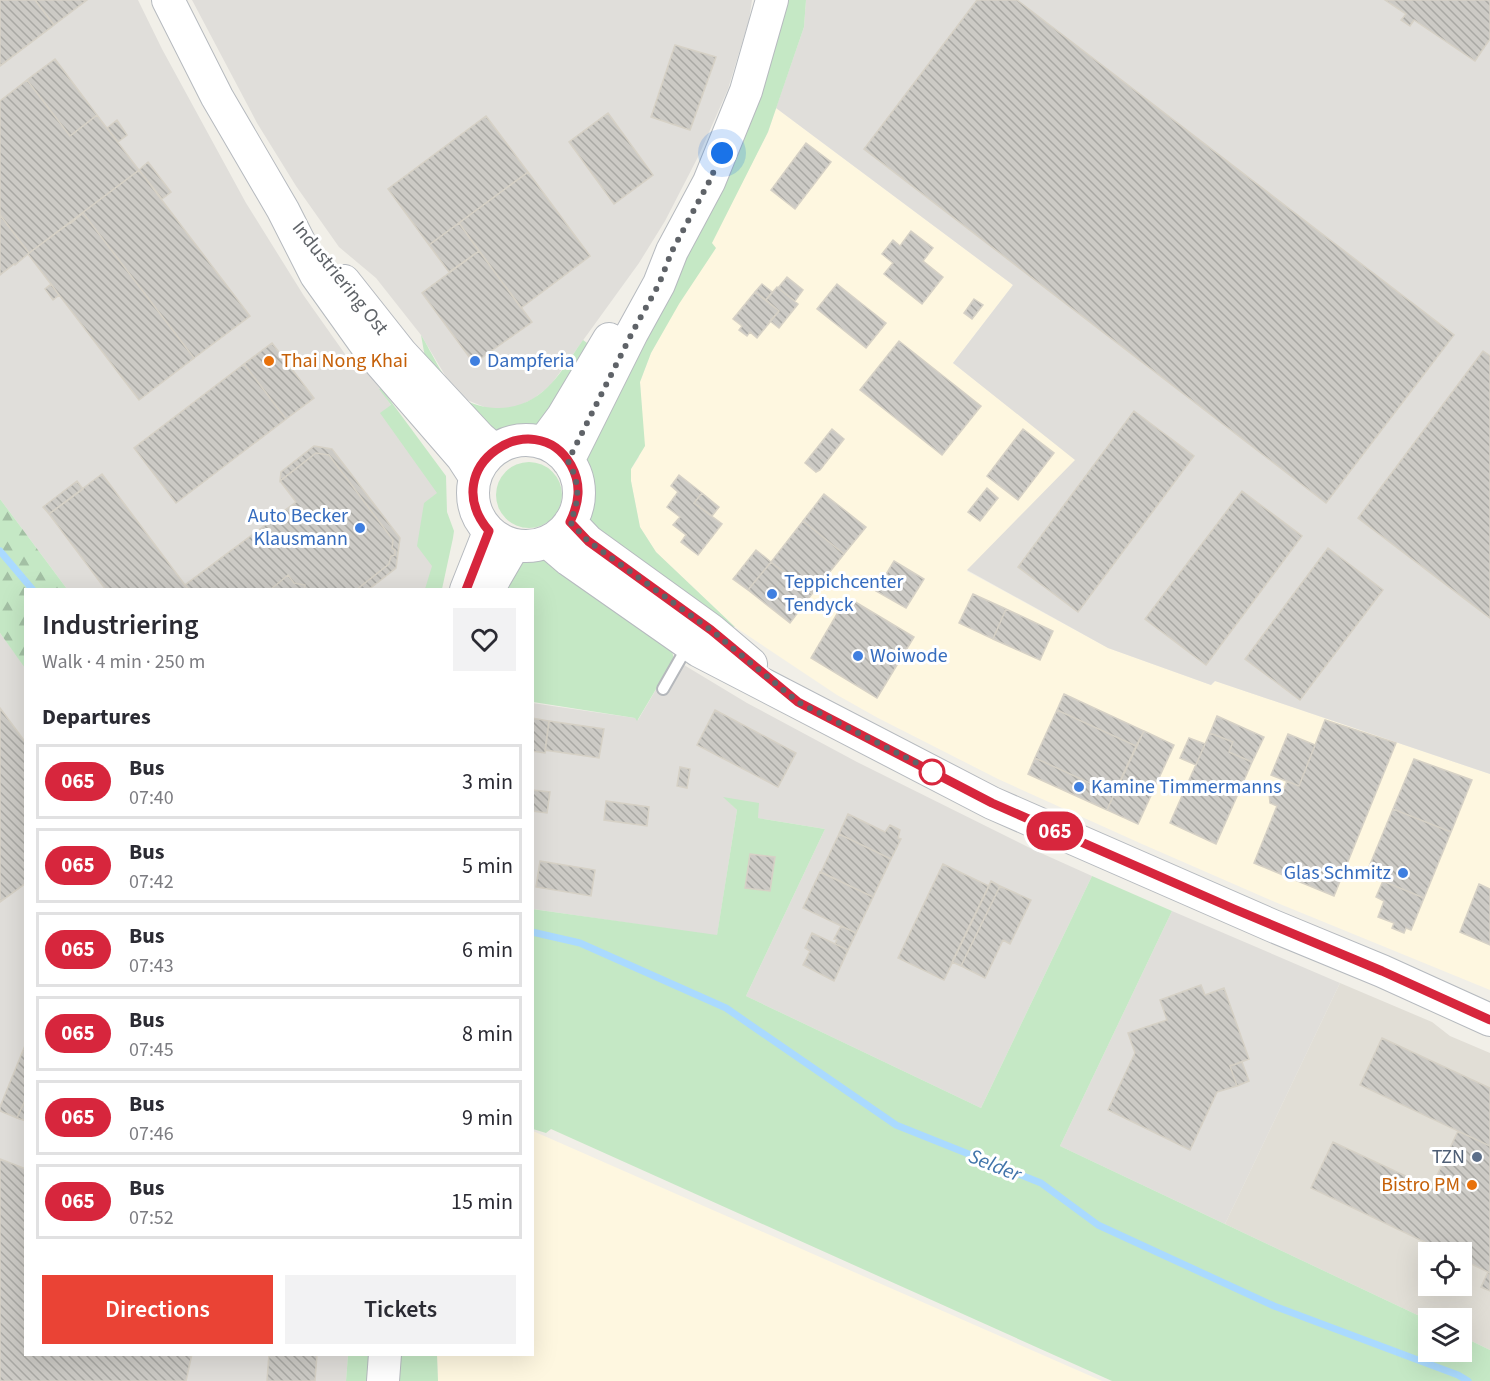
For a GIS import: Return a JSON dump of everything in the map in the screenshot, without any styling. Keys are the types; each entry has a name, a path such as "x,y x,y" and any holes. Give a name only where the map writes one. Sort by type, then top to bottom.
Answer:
{"street":[{"name":"Industriering Ost","path":"168,0 217,97 283,210 316,275 371,352 462,457 475,477"},
{"path":"568,461 659,284 672,251 709,182 746,92 772,0"},
{"name":"Industriering Ost","path":"283,210 314,240 401,353 472,430 494,450"},
{"path":"543,443 563,416 612,334 661,262 672,251"},
{"path":"531,440 543,443 561,453 575,472 579,491 576,510 559,532 526,546 502,538 476,512 473,500 475,477 494,450 505,444 531,440"},
{"path":"559,532 569,560 699,651 992,803 1490,1020"},
{"path":"559,532 588,541 711,630 798,702"},
{"path":"467,588 502,538"},
{"path":"489,588 502,538"}],"lane":[{"path":"663,689 688,644"}],"shaded area":[{"path":"0,0 138,0 162,49 246,203 304,296 357,371 367,371 374,380 430,464 446,494 433,544 432,588 66,588 0,499"},
{"path":"192,0 752,0 749,20 728,89 699,155 665,221 639,263 550,386 533,399 514,408 487,408 462,398 452,387 421,335 376,278 339,247 296,186 257,123"},
{"path":"806,0 1490,0 1490,774 1215,681 1211,685 1108,648 967,570 1075,460 953,363 1013,285 776,108 804,27"},
{"path":"776,108 1013,285 953,363 1076,460 967,571 1108,648 1211,685 1215,681 1490,774 1490,990 1275,902 1142,844 998,779 878,718 837,695 735,627 656,552 640,527 631,481 631,469 639,457 642,413 640,382 651,353 768,132"},
{"path":"0,633 24,665 24,1356 348,1356 346,1381 0,1381"},
{"path":"674,659 747,703 857,762 1032,849 1092,876 981,1108 746,996 825,829 757,818 725,798 737,810 717,936 534,909 534,703 638,720"},
{"path":"1172,911 1340,983 1225,1224 1060,1146"},
{"path":"1340,983 1432,1022 1450,1036 1490,1053 1490,1350 1472,1341 1472,1308 1418,1308 1418,1315 1225,1224"},
{"path":"534,1131 1102,1381 438,1381 437,1356 534,1356"}],"green space":[{"path":"782,0 806,0 804,27 768,132 712,243 716,248 679,304 651,353 640,382 645,446 631,469 631,481 640,527 656,552 735,627 713,623 606,545 590,520 588,484 581,463"},
{"path":"421,335 456,393 473,404 492,408 512,406 538,395 557,376 583,340 594,348 535,432 507,436 495,435 428,374"},
{"path":"381,388 446,476 447,512 454,531 442,588 425,588 432,566 417,546 424,503 437,493 380,413 391,405 379,389"},
{"path":"529,462 542,464 557,477 562,495 560,508 547,523 529,528 516,526 501,513 496,495 498,482 511,467"},
{"path":"0,499 66,588 24,588 24,667 0,633"},
{"path":"547,554 566,566 560,574 581,582 671,647 674,659 637,721 635,718 534,702 534,588 498,588 523,558"},
{"path":"723,797 759,803 758,818 825,829 746,996 981,1108 1092,876 1172,911 1060,1146 1418,1315 1418,1362 1472,1362 1472,1341 1490,1350 1490,1381 1112,1381 551,1129 546,1133 534,1129 534,909 717,935 737,810"},
{"path":"348,1356 375,1356 374,1381 346,1381"},
{"path":"395,1356 437,1356 438,1381 394,1381"}],"building":[{"path":"0,0 35,0 54,25 0,66"},
{"path":"35,0 87,0 54,25"},
{"path":"977,0 1017,0 1454,335 1326,503 864,149"},
{"path":"1385,0 1490,0 1490,39 1475,61 1414,20 1410,26 1401,20 1406,14"},
{"path":"675,45 716,57 690,130 651,117"},
{"path":"55,59 97,115 70,136 27,80"},
{"path":"27,80 70,136 97,115 139,170 29,253 0,215 0,101"},
{"path":"608,113 653,175 614,204 569,142"},
{"path":"486,116 528,172 429,245 388,189"},
{"path":"117,120 127,135 118,142 107,128"},
{"path":"806,143 831,162 795,209 771,190"},
{"path":"148,162 171,192 162,199 139,170"},
{"path":"139,170 250,316 194,358 83,213 70,222"},
{"path":"528,172 590,256 521,308 459,223"},
{"path":"83,213 194,358 139,400 28,254"},
{"path":"0,215 29,253 0,275"},
{"path":"459,223 479,251 449,272 429,245"},
{"path":"911,231 933,248 923,261 943,277 922,304 884,274 893,263 882,254 893,240 900,246"},
{"path":"479,251 532,322 480,359 470,358 422,293"},
{"path":"787,277 803,290 795,301 778,288"},
{"path":"51,284 59,295 53,300 45,289"},
{"path":"762,284 772,292 766,300 755,292"},
{"path":"837,284 886,323 866,348 817,309"},
{"path":"777,287 798,304 779,328 770,321 779,311 766,300"},
{"path":"755,292 779,311 757,338 750,332 747,336 739,330 742,326 733,319"},
{"path":"974,299 983,305 972,319 964,313"},
{"path":"899,341 981,406 942,455 860,390"},
{"path":"272,343 314,398 286,419 244,364"},
{"path":"1483,351 1490,356 1490,618 1358,518"},
{"path":"244,364 286,419 176,503 134,448"},
{"path":"1134,411 1194,456 1078,612 1018,567"},
{"path":"832,429 844,439 816,472 805,463"},
{"path":"1023,429 1054,453 1018,500 987,476"},
{"path":"314,446 332,449 400,538 396,568 371,588 359,588 389,564 391,556 395,555 395,550 392,548 393,540 329,455 316,453 280,481 281,472"},
{"path":"316,453 329,455 393,540 392,548 395,550 395,555 391,556 389,564 359,588 304,588 305,585 294,583 288,575 272,588 187,588 185,585 296,502 280,481"},
{"path":"102,474 188,588 104,588 49,514"},
{"path":"679,475 702,493 694,503 722,524 698,555 681,542 686,535 673,525 680,517 667,507 678,492 671,486"},
{"path":"77,481 83,489 49,514 43,507"},
{"path":"987,488 998,498 980,521 968,512"},
{"path":"1242,491 1302,536 1206,665 1145,619"},
{"path":"702,493 719,507 712,516 694,503"},
{"path":"824,494 866,527 844,554 803,521"},
{"path":"803,521 844,554 812,594 771,562"},
{"path":"1328,548 1383,590 1300,700 1245,659"},
{"path":"756,550 771,562 748,590 733,579"},
{"path":"894,561 924,579 906,608 876,591"},
{"path":"771,562 812,594 790,623 748,590"},
{"path":"288,575 294,583 305,585 304,588 272,588"},
{"path":"973,594 1006,609 993,639 959,623"},
{"path":"847,597 914,637 877,698 811,658"},
{"path":"1006,609 1053,631 1040,660 993,639"},
{"path":"1064,694 1144,731 1136,746 1057,710"},
{"path":"0,708 24,740 24,884 0,902"},
{"path":"715,710 796,753 778,787 697,745"},
{"path":"1057,710 1136,746 1114,794 1035,758"},
{"path":"1217,716 1264,737 1252,762 1229,752 1233,742 1210,733"},
{"path":"534,718 549,721 545,753 534,751"},
{"path":"1325,720 1396,743 1334,896 1254,863 1277,806 1270,803 1269,793 1274,791 1282,794 1287,781 1299,786"},
{"path":"549,721 604,729 599,758 545,750"},
{"path":"1144,731 1174,745 1138,824 1107,810"},
{"path":"1210,733 1233,742 1229,752 1252,762 1216,844 1170,823"},
{"path":"1288,734 1315,745 1299,786 1271,775"},
{"path":"1189,738 1205,744 1196,765 1180,758"},
{"path":"1035,758 1114,794 1107,810 1028,774"},
{"path":"1414,759 1472,780 1451,832 1393,809"},
{"path":"680,767 690,769 687,788 677,786"},
{"path":"534,790 550,792 547,813 534,811"},
{"path":"606,801 649,807 647,826 604,820"},
{"path":"1393,809 1451,832 1424,898 1366,874"},
{"path":"848,814 885,832 890,825 900,830 898,838 901,839 891,859 839,834"},
{"path":"839,834 891,859 873,897 821,872"},
{"path":"750,854 775,857 770,891 745,888"},
{"path":"540,861 595,870 591,896 536,887"},
{"path":"943,864 989,886 944,980 898,958"},
{"path":"820,872 873,897 856,933 803,908"},
{"path":"991,881 1000,886 961,966 952,962"},
{"path":"1383,881 1424,898 1411,930 1406,928 1404,933 1392,928 1394,923 1378,917 1384,901 1376,897"},
{"path":"1479,884 1490,889 1490,945 1460,932"},
{"path":"1000,886 1031,900 1010,944 1003,940 985,978 961,966"},
{"path":"841,926 856,933 848,950 835,944 837,940 834,939"},
{"path":"812,933 848,950 834,981 803,965 810,951 805,948"},
{"path":"1201,985 1205,995 1224,988 1249,1059 1230,1066 1237,1086 1217,1092 1190,1150 1108,1110 1135,1053 1128,1033 1167,1020 1160,1000"},
{"path":"1382,1038 1490,1088 1490,1146 1360,1085"},
{"path":"24,1048 24,1102 17,1118 0,1111"},
{"path":"1242,1062 1249,1081 1237,1086 1230,1066"},
{"path":"24,1102 24,1120 17,1118"},
{"path":"1458,1131 1490,1146 1490,1273 1472,1264 1472,1242 1425,1242 1311,1188 1333,1142 1431,1188"},
{"path":"0,1159 24,1168 24,1356 192,1356 186,1381 0,1381"},
{"path":"1488,1272 1490,1273 1490,1291 1481,1287"},
{"path":"269,1356 317,1356 315,1381 267,1381"}],"waterway":[{"name":"Selder","path":"0,551 31,588"},
{"name":"Selder","path":"534,932 580,943 726,1008 896,1125 1041,1183 1098,1225 1274,1306 1458,1375 1468,1381"}],"bus line":[{"name":"065","path":"467,588 489,531 481,522 473,500 475,477 480,467 494,450 505,444 531,440 553,447 561,453 575,472 579,498 570,522 588,541 711,630 798,702 992,803 1490,1020"}],"place":[{"name":"Thai Nong Khai","path":"269,361"},
{"name":"Dampferia","path":"475,361"},
{"name":"Auto Becker Klausmann","path":"360,528"},
{"name":"Teppichcenter Tendyck","path":"772,594"},
{"name":"Woiwode","path":"858,656"},
{"name":"Kamine Timmermanns","path":"1079,787"},
{"name":"Glas Schmitz","path":"1403,873"},
{"name":"TZN","path":"1477,1157"},
{"name":"Bistro PM","path":"1472,1185"}],"route":[{"path":"722,153 672,251 659,284 568,461 575,472 579,498 570,522 588,541 711,630 798,702 934,772 932,772"}]}
